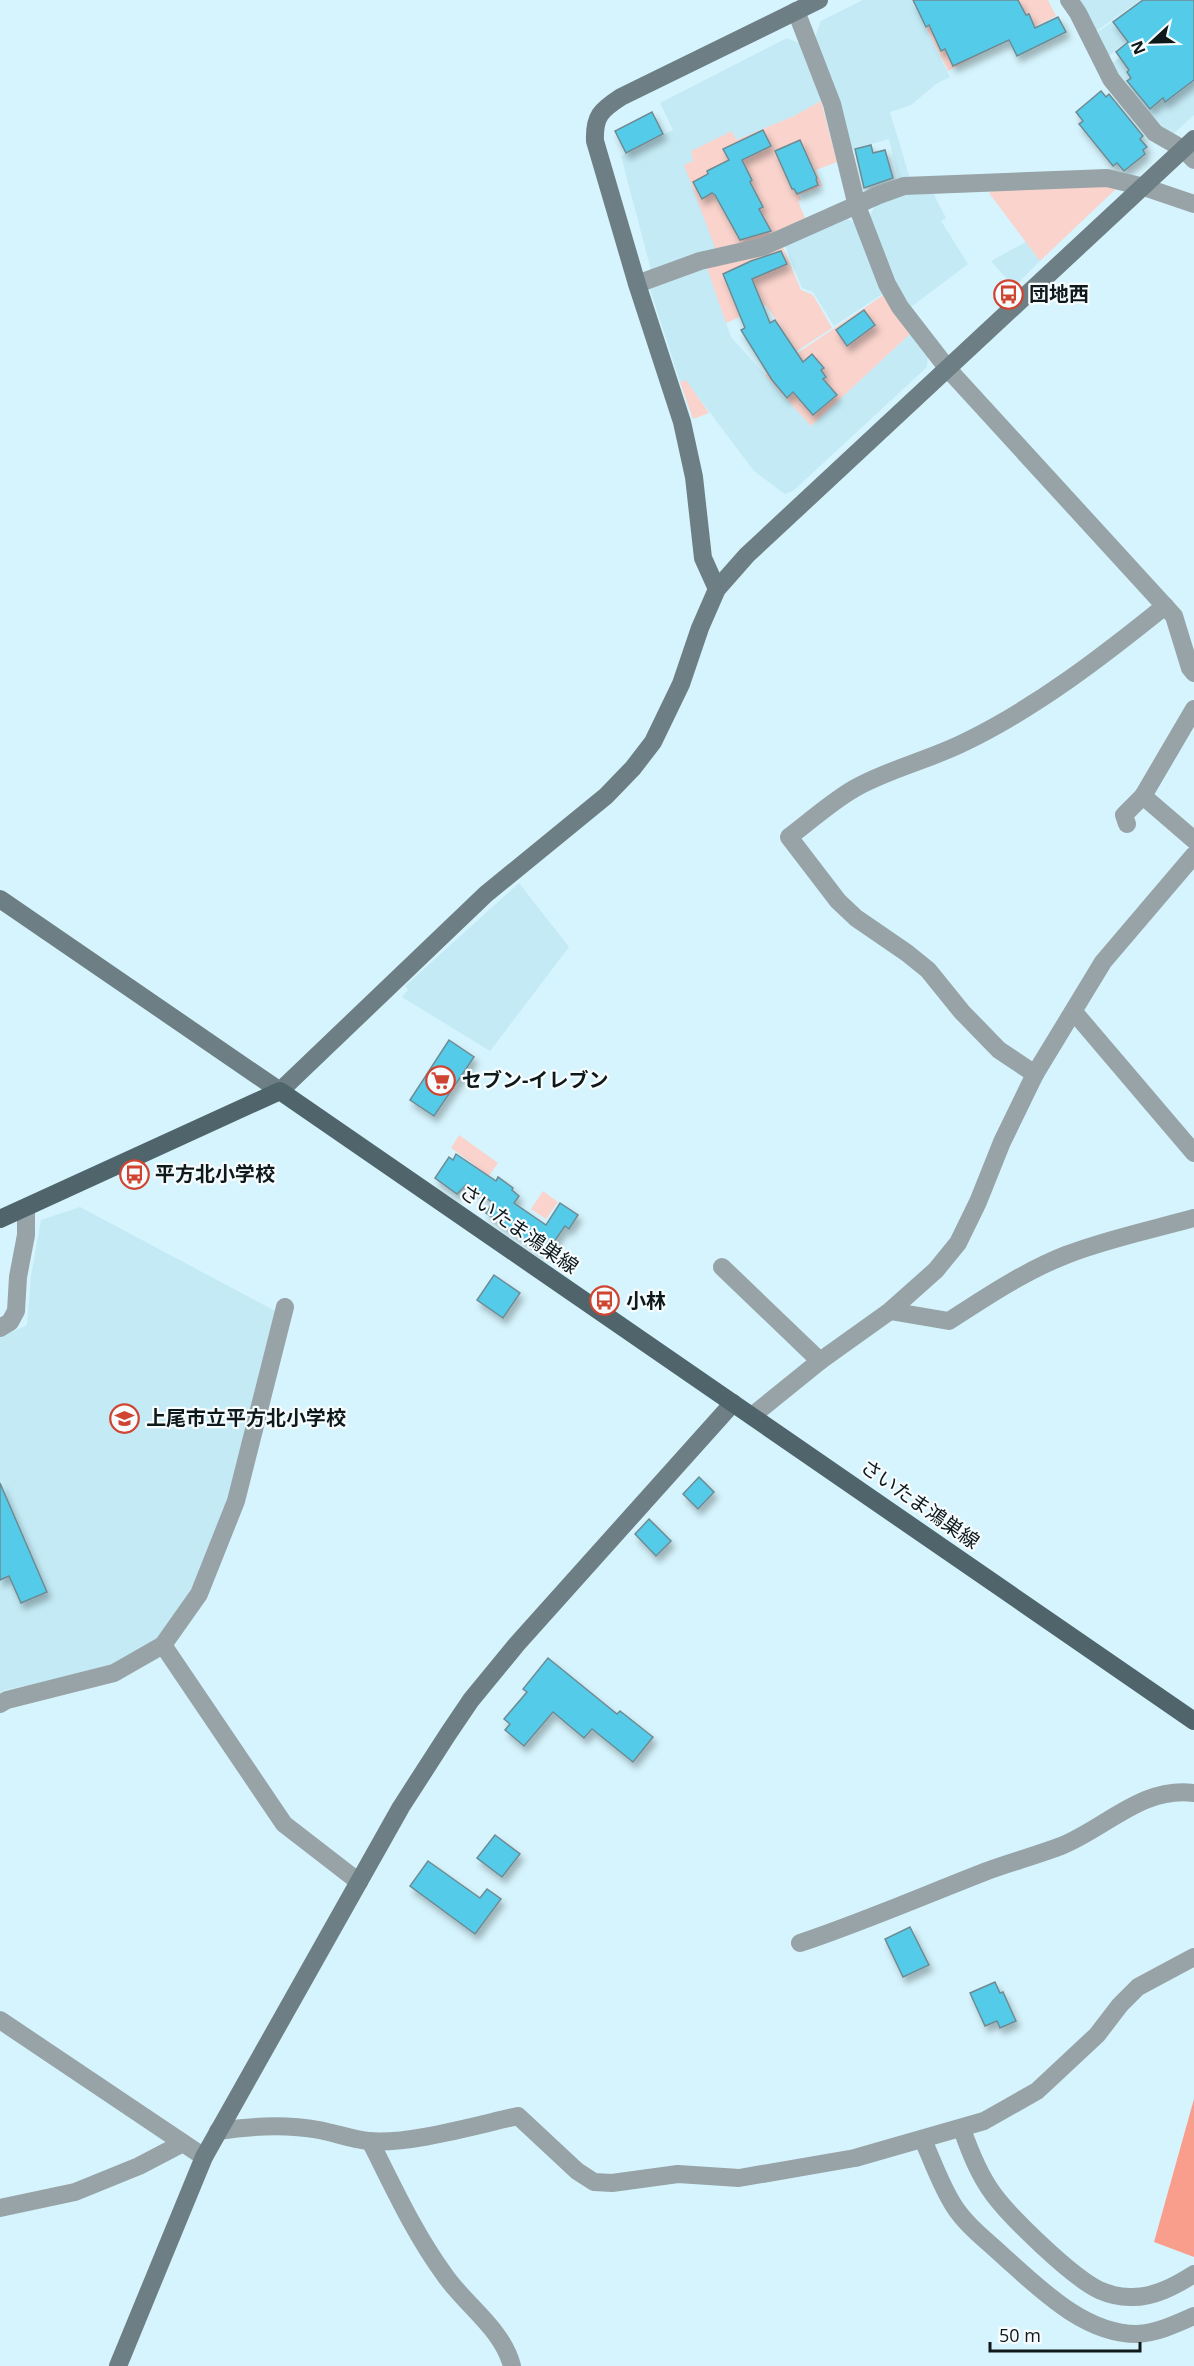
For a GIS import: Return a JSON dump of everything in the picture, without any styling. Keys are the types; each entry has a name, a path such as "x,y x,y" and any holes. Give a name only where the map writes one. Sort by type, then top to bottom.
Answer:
{"main road":[{"path":"0,1219 280,1091"},
{"name":"さいたま鴻巣線","path":"280,1091 1194,1721"}],"street":[{"path":"717,589 703,558 694,477 682,422 595,141 596,119 604,108 621,97 819,0"},
{"path":"0,899 280,1091 478,901 606,796 633,768 653,742 681,684 700,628 717,589 747,555 1144,187 1190,150 1155,133 1111,79 1069,0"},
{"path":"796,11 832,104 857,206 887,285 916,329 948,369 1174,616 1190,668 1194,673"},
{"path":"638,284 700,261 762,247 904,186 1107,178 1144,187 1194,204"},
{"path":"1035,1074 999,1050 962,1012 928,970 908,952 856,918 838,901 789,837 860,786 964,743 1005,719 1100,657 1166,606"},
{"path":"1127,824 1124,815 1143,796 1194,709"},
{"path":"1143,796 1194,840"},
{"path":"752,1416 820,1361 890,1311 936,1270 958,1243 978,1202 1002,1142 1035,1074 1103,962 1194,855"},
{"path":"1074,1012 1194,1153"},
{"path":"0,1328 10,1322 15,1311 18,1277 26,1235 26,1208"},
{"path":"890,1311 949,1321 1025,1275 1064,1256 1098,1244 1194,1218"},
{"path":"722,1267 820,1361"},
{"path":"0,1704 7,1700 114,1673 163,1645 199,1594 236,1501 285,1307"},
{"path":"118,2366 204,2157 401,1808 479,1690 538,1620 733,1403"},
{"path":"163,1645 284,1824 359,1882"},
{"path":"800,1943 867,1920 990,1870 1063,1845 1150,1797 1180,1791 1194,1793"},
{"path":"218,2131 288,2126 369,2141 413,2137 518,2116 577,2171 594,2182 612,2183 678,2174 739,2178 855,2158 984,2121 1037,2091 1097,2035 1120,2005 1138,1987 1194,1957"},
{"path":"0,2020 204,2157"},
{"path":"962,2129 970,2156 994,2195 1057,2258 1097,2289 1130,2297 1145,2295 1179,2284 1194,2274"},
{"path":"923,2140 954,2206 961,2215 1061,2306 1078,2317 1109,2329 1137,2334 1161,2329 1187,2319 1194,2335"},
{"path":"369,2141 420,2238 445,2276 491,2328 508,2352 512,2366"},
{"path":"0,2208 75,2192 139,2166 183,2143"}],"shaded area":[{"path":"863,0 912,0 950,77 936,84 911,105 890,112 911,182 899,182 889,139 850,150 815,37 821,21"},
{"path":"912,0 1048,0 1056,16 948,71"},
{"path":"1073,0 1141,0 1096,31"},
{"path":"1194,0 1194,115 1172,135 1162,128 1111,64"},
{"path":"1112,22 1126,42 1109,56 1098,32"},
{"path":"787,38 801,44 821,101 794,116 736,140 731,131 716,250 651,270 621,156 673,130 660,103"},
{"path":"821,101 837,162 816,170 822,186 799,195 801,200 798,201 805,218 765,237 716,250 684,165 693,161 691,151 732,131 736,140 794,116"},
{"path":"1104,184 1118,187 1040,261 989,193 1002,185"},
{"path":"931,189 946,218 941,221 968,264 911,307 892,277 868,219 879,199"},
{"path":"844,217 855,223 884,293 834,326 813,292 802,288 784,243"},
{"path":"1026,242 1040,261 1014,287 991,261"},
{"path":"782,245 801,290 813,295 832,328 794,353 789,346 792,344 766,305 726,323 706,265"},
{"path":"706,265 731,337 811,426 911,333 928,354 927,367 793,491 785,494 754,471 686,381 680,382 649,286"},
{"path":"885,294 911,333 811,426 765,375"},
{"path":"686,380 709,413 693,419 680,382"},
{"path":"519,883 569,947 490,1051 402,997 408,990 405,986"},
{"path":"459,1135 498,1163 471,1201 461,1194 477,1171 474,1168 475,1165 451,1148"},
{"path":"543,1191 558,1202 546,1219 531,1209"},
{"name":"上尾市立平方北小学校","path":"80,1207 277,1312 231,1498 195,1586 167,1636 120,1666 5,1690 0,1694 0,1338 27,1325 31,1276 41,1220"},
{"path":"1194,2099 1194,2257 1154,2242"}],"building":[{"path":"913,0 1018,0 1026,15 1029,14 1035,28 1058,17 1066,32 1017,56 1009,40 953,66 945,49 941,51 929,25 926,27"},
{"path":"1143,0 1194,0 1194,80 1165,102 1163,98 1150,109 1127,81 1131,78 1127,72 1129,70 1116,52 1128,42 1113,22"},
{"path":"1101,91 1106,97 1109,94 1143,136 1140,139 1147,147 1143,150 1145,154 1124,171 1117,163 1113,166 1079,124 1083,121 1076,112"},
{"path":"652,112 663,134 626,153 615,131"},
{"path":"763,130 771,146 742,160 763,207 759,209 771,231 740,240 715,195 712,193 702,199 693,182 708,174 707,171 729,160 723,149"},
{"path":"800,140 818,185 797,194 792,189 775,151"},
{"path":"871,145 873,153 885,150 893,178 864,188 855,149"},
{"path":"781,251 787,264 752,279 770,323 775,320 803,362 812,354 824,368 821,370 826,377 823,379 837,395 813,415 793,392 787,398 772,380 741,330 745,328 723,274"},
{"path":"864,310 875,325 847,346 836,330"},
{"path":"449,1040 474,1057 434,1116 410,1100"},
{"path":"456,1154 496,1181 498,1177 513,1188 512,1190 519,1196 514,1203 546,1225 560,1203 578,1215 569,1229 565,1226 547,1252 542,1249 540,1251 486,1213 493,1203 467,1184 457,1194 435,1178 449,1157 453,1160"},
{"path":"494,1275 520,1293 503,1318 477,1300"},
{"path":"699,1477 714,1492 698,1509 683,1494"},
{"path":"0,1483 47,1592 21,1603 9,1576 0,1580"},
{"path":"649,1519 671,1541 656,1556 635,1534"},
{"path":"548,1658 617,1714 620,1711 653,1737 633,1762 592,1729 584,1738 553,1712 524,1746 505,1730 510,1724 504,1719 527,1692 523,1689"},
{"path":"495,1835 520,1854 502,1877 477,1858"},
{"path":"428,1861 480,1898 487,1889 501,1899 475,1934 410,1886"},
{"path":"910,1927 929,1965 903,1977 885,1939"},
{"path":"995,1982 1000,1993 1003,1992 1016,2021 1000,2028 997,2021 985,2026 970,1993"}],"place":[{"name":"団地西","path":"1008,294"},
{"name":"セブン-イレブン","path":"441,1080"},
{"name":"平方北小学校","path":"134,1174"},
{"name":"小林","path":"605,1301"},
{"name":"上尾市立平方北小学校","path":"125,1418"}]}
